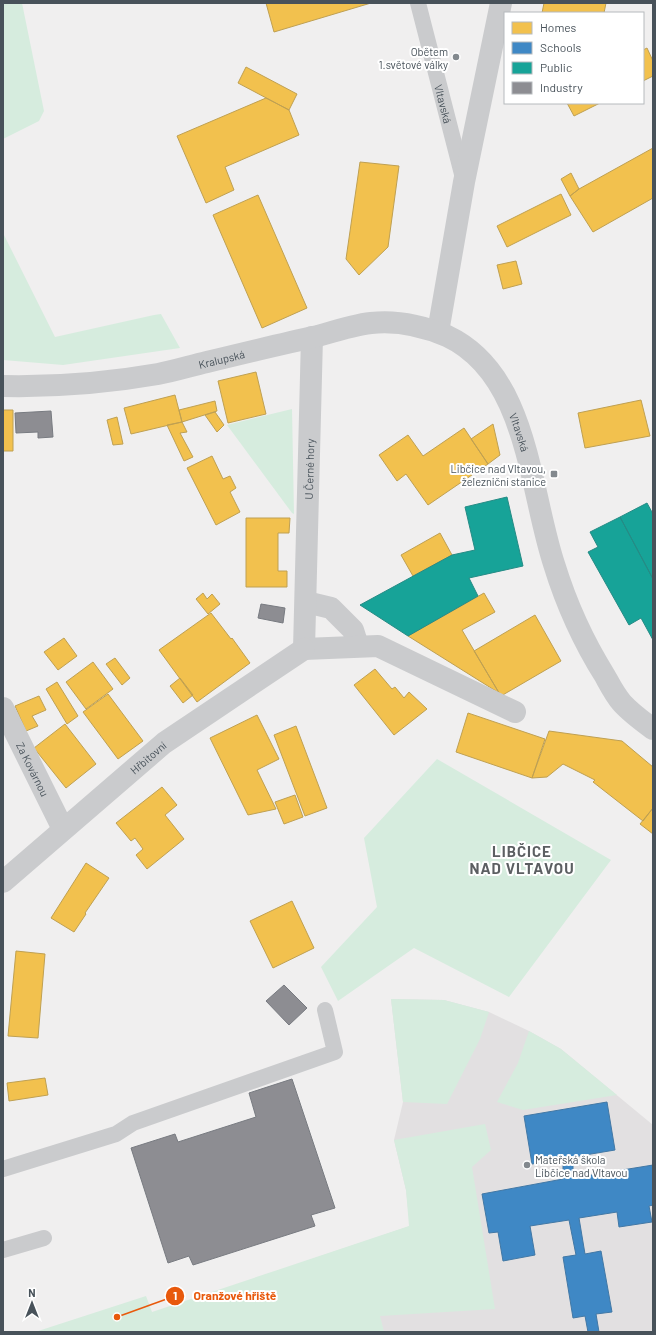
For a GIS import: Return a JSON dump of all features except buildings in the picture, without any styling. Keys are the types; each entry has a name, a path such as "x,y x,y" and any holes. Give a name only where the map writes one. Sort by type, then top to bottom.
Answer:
{"street":[{"name":"Vltavská","path":"501,3 464,182 438,332 459,342 482,361 492,373 510,404 524,442 553,563 568,603 594,659 620,700 631,712 653,729"},
{"name":"Kralupská","path":"3,386 87,383 158,374 371,323 418,325 438,332"},
{"name":"U Černé hory","path":"304,650 312,337"},
{"path":"306,602 331,608 354,630 358,646"},
{"path":"304,650 378,646 515,712"},
{"name":"Hřbitovní","path":"3,882 164,744 304,650"},
{"name":"Za Kovárnou","path":"3,708 63,829"}],"lane":[{"name":"Vltavská","path":"418,3 464,182"},
{"path":"3,1170 116,1134 133,1123 336,1052 325,1010"},
{"path":"3,1250 44,1238"}],"shaded area":[{"name":"Mateřská škola Libčice nad Vltavou","path":"391,999 444,1000 489,1012 529,1031 561,1049 653,1125 653,1332 159,1332 152,1313 410,1226 406,1190 394,1140 403,1102"}],"green space":[{"path":"3,3 22,3 44,111 39,121 3,139"},
{"path":"3,233 55,337 161,314 180,348 63,365 3,360"},
{"path":"292,409 294,514 227,425"},
{"path":"437,759 611,860 509,997 414,948 338,1001 321,967 377,907 364,838"},
{"path":"391,999 444,1000 489,1012 480,1039 447,1104 403,1102"},
{"path":"529,1031 561,1049 617,1095 523,1110 497,1102 518,1063"},
{"path":"485,1124 491,1150 472,1167 495,1309 380,1316 384,1332 35,1332 146,1296 152,1312 409,1226 406,1190 394,1140"}],"place":[{"name":"Obětem 1.světové války","path":"456,57"},
{"name":"Libčice nad Vltavou, železniční stanice","path":"554,474"},
{"name":"Mateřská škola Libčice nad Vltavou","path":"527,1165"},
{"name":"Oranžové hřiště","path":"117,1317"}],"district":[{"name":"LIBČICE NAD VLTAVOU","path":"522,860"}]}
